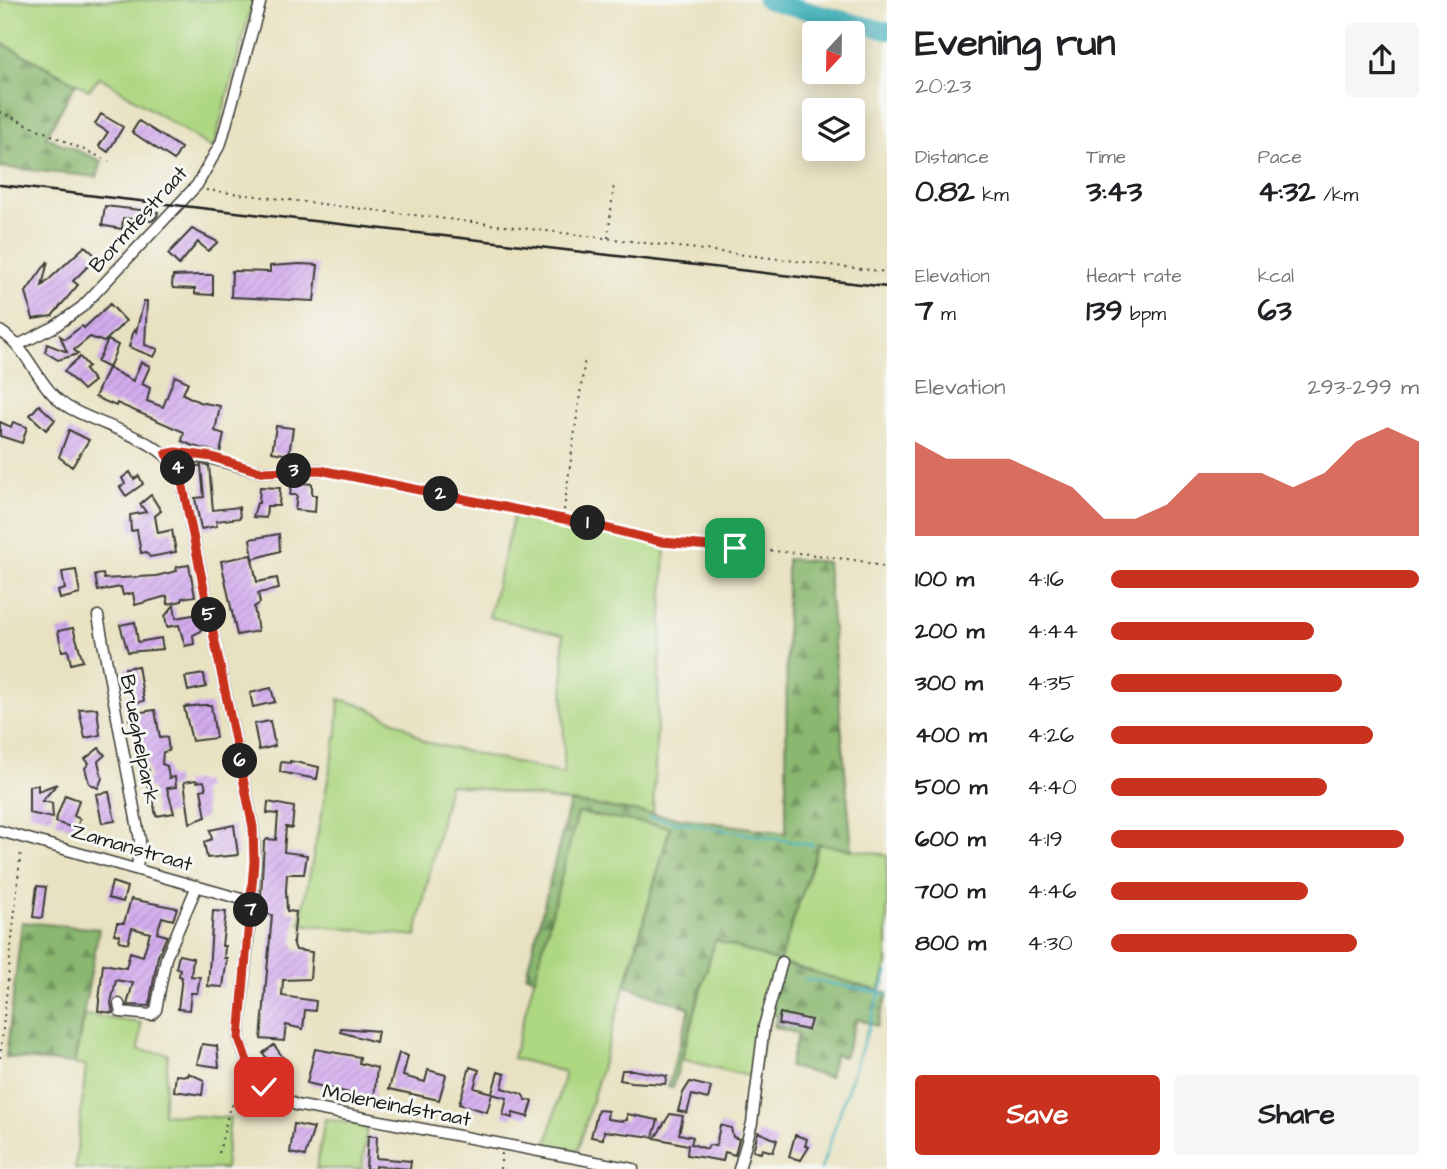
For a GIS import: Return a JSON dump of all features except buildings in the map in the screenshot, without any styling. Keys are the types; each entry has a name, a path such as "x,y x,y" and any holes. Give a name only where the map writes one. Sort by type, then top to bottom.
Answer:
{"street":[{"name":"Bormtestraat","path":"18,345 54,327 82,307 194,189 221,143 261,0"},
{"path":"0,331 18,345 43,383 60,402 166,454 176,452 212,457 261,472 320,470"},
{"name":"Moleneindstraat","path":"166,454 181,477 253,827 252,902 239,1038 242,1053 256,1078 279,1097 296,1105 633,1169"},
{"name":"Brueghelpark","path":"98,616 140,840 137,869"},
{"name":"Zamanstraat","path":"0,831 23,835 252,902"},
{"path":"119,1004 121,1012 151,1015 156,1010 166,958 197,886"},
{"path":"738,1169 751,1123 764,1026 782,962"}],"path":[{"path":"0,112 109,162"},
{"path":"608,239 614,183"},
{"path":"194,189 887,272"},
{"path":"563,518 585,358"},
{"path":"320,470 563,518 662,542 809,554 861,561 887,568"},
{"path":"0,1058 23,835"},
{"path":"219,1153 229,1110 243,1086 256,1078"},
{"path":"500,1169 503,1145"}],"green space":[{"path":"0,0 253,0 213,149 100,77 89,90 0,42"},
{"path":"0,42 76,83 46,137 102,161 97,177 0,167"},
{"path":"514,514 665,546 653,814 449,784 416,936 300,924 337,733 339,699 364,706 405,726 425,742 564,774 563,635 489,617"},
{"path":"787,559 827,562 852,850 819,844 779,962 715,940 673,1087 668,1086 690,1008 626,986 670,827 578,813 535,978 526,975 570,802 786,833"},
{"path":"578,813 670,827 578,1150 547,1144 565,1072 513,1058"},
{"path":"819,844 887,855 887,965 879,991 779,962"},
{"path":"22,922 99,929 74,1064 6,1057"},
{"path":"715,940 779,962 755,1078 682,1059"},
{"path":"779,962 887,993 877,1026 857,1019 844,1057 835,1055 829,1077 789,1067 798,1034 774,1027 777,1015 765,1011"},
{"path":"85,1015 141,1023 139,1050 168,1054 163,1114 230,1118 225,1169 75,1169 86,1066 74,1064"},
{"path":"325,1119 367,1126 362,1169 316,1169"}],"waterway":[{"path":"766,0 887,31"},
{"path":"649,817 812,845"},
{"path":"821,1169 887,972"},
{"path":"805,979 887,994"}],"railway":[{"path":"0,185 887,287"}],"route":[{"path":"264,1087 250,1070 239,1038 252,902 255,846 253,827 181,477 178,468 166,454 176,452 212,457 261,472 320,470 598,526 662,542 735,548"}]}
